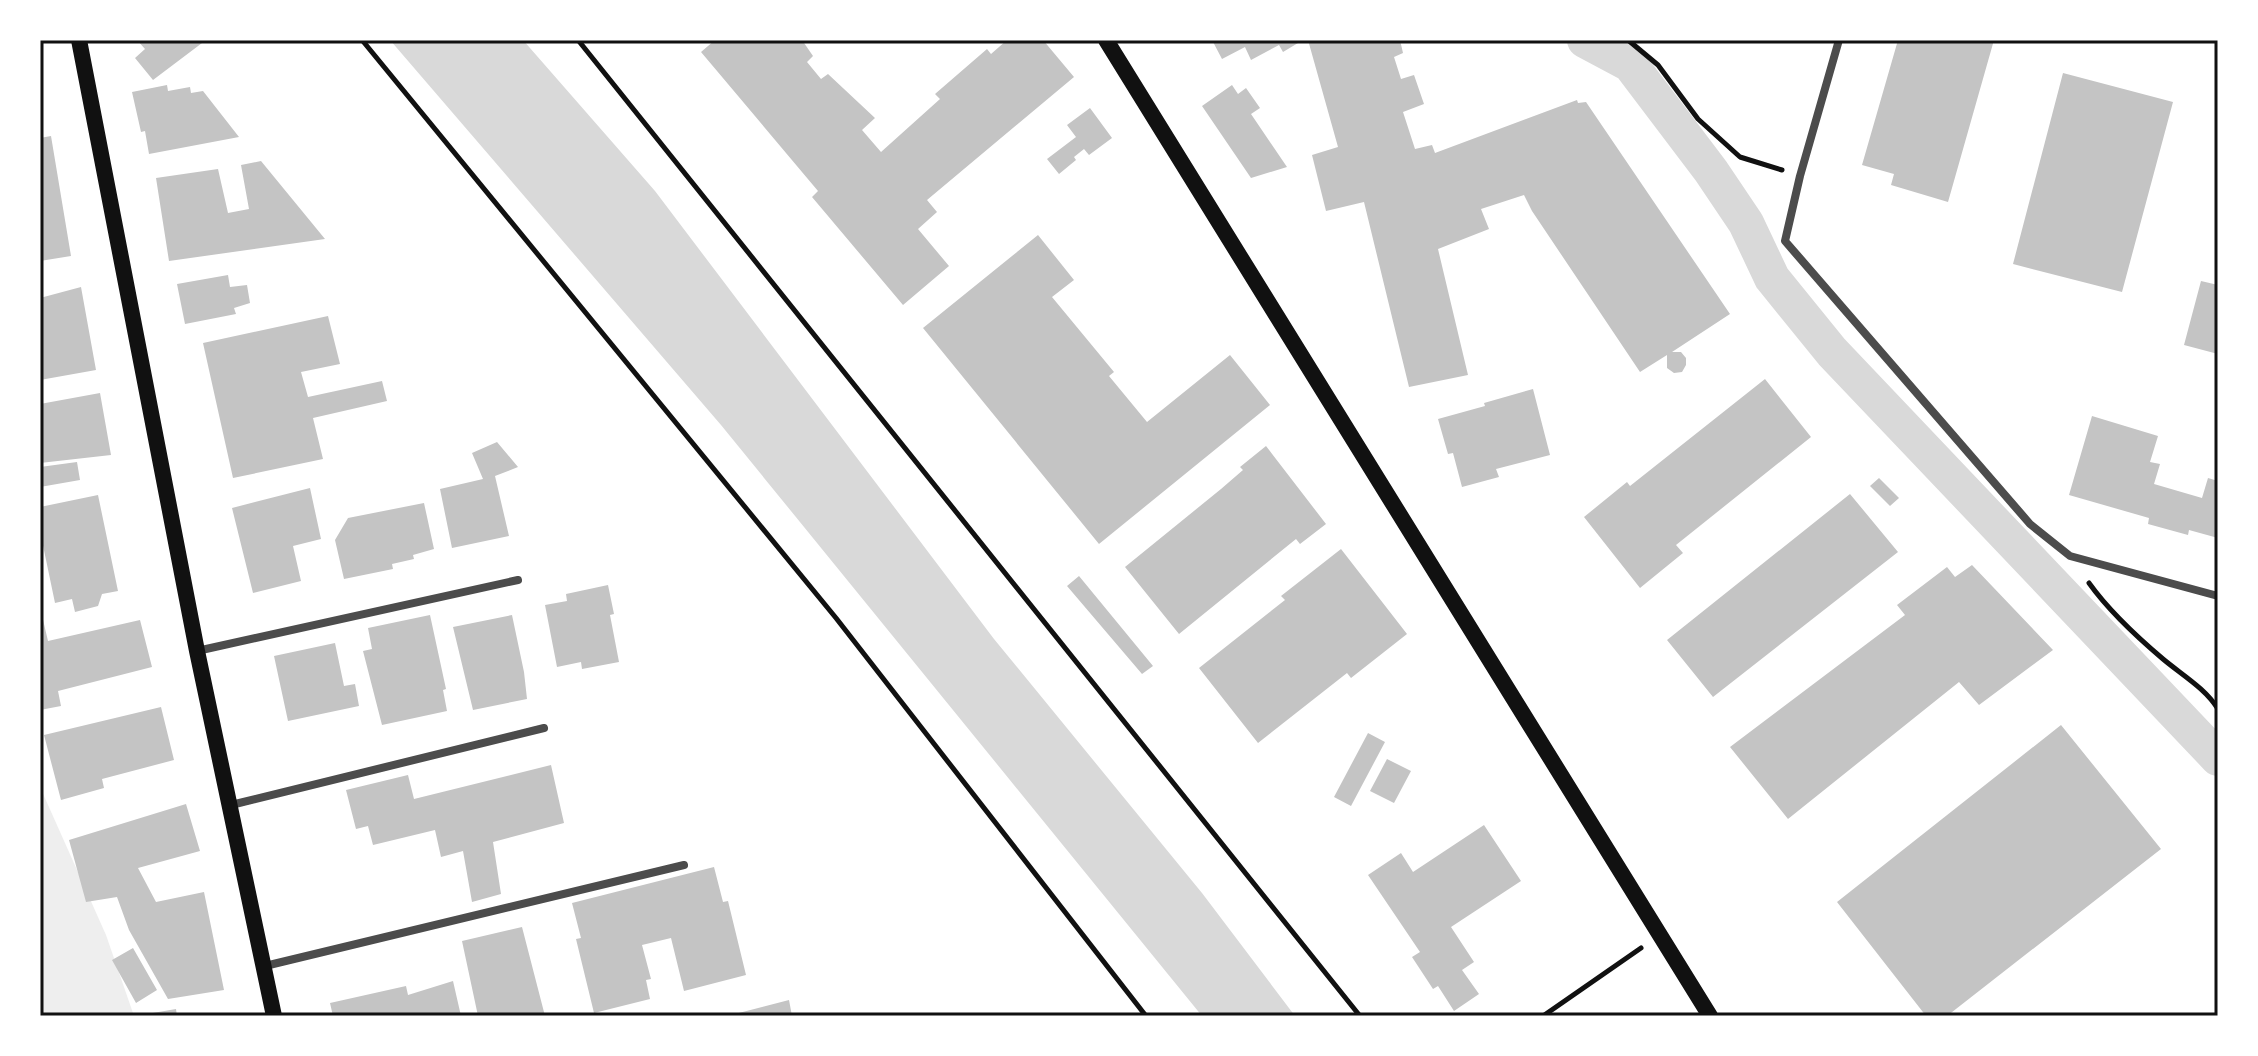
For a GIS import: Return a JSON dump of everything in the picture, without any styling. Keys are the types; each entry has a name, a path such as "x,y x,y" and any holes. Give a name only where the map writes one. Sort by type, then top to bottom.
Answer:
{"main road":[{"path":"79,40 197,651 274,1016"},
{"path":"1106,40 1710,1016"}],"street":[{"path":"1839,40 1785,241 2030,524 2070,556 2218,596"},
{"path":"197,651 518,580"},
{"path":"231,805 544,728"},
{"path":"265,966 684,865"}],"path":[{"path":"362,40 836,618 1146,1016"},
{"path":"578,40 1360,1016"},
{"path":"1628,40 1658,65 1698,119 1740,157 1800,176"},
{"path":"2070,556 2098,596 2160,657 2211,699 2218,709"},
{"path":"1543,1016 1660,935"}],"shaded area":[{"path":"390,40 523,40 655,191 994,639 1202,893 1295,1016 1202,1016 721,425"},
{"path":"40,787 106,935 134,1016 40,1016"}],"building":[{"path":"137,40 206,40 153,80 135,58 145,49"},
{"path":"715,40 802,40 813,56 807,62 821,79 828,74 875,118 862,130 881,152 940,99 935,94 987,49 991,54 1007,40 1043,40 1074,77 927,200 937,212 918,229 949,266 903,305 812,197 818,191 701,52"},
{"path":"1212,40 1303,40 1283,52 1279,45 1251,60 1245,47 1222,59"},
{"path":"1308,40 1400,40 1403,53 1394,57 1401,79 1414,75 1424,104 1403,112 1415,149 1432,145 1435,153 1577,100 1578,103 1586,102 1730,314 1672,352 1681,352 1686,358 1682,372 1674,373 1667,368 1667,355 1640,372 1524,195 1481,209 1489,229 1438,249 1468,375 1409,387 1364,202 1326,211 1312,155 1338,147"},
{"path":"1898,40 1994,40 1948,202 1891,185 1894,174 1862,165"},
{"path":"2063,73 2173,102 2122,292 2013,264"},
{"path":"167,85 168,91 190,87 191,93 203,91 239,137 149,154 132,92"},
{"path":"1232,85 1238,94 1246,88 1260,108 1251,114 1287,167 1251,178 1202,106"},
{"path":"1090,108 1112,138 1089,155 1084,149 1059,174 1047,159 1076,137 1067,125"},
{"path":"51,136 71,256 40,261 40,138"},
{"path":"261,161 325,239 169,261 156,178 218,169 228,213 249,209 241,165"},
{"path":"1038,235 1074,280 1052,297 1114,372 1109,376 1147,422 1230,355 1270,405 1099,544 923,328"},
{"path":"228,275 230,287 247,285 250,303 234,308 236,314 185,324 177,284"},
{"path":"2201,281 2218,285 2218,354 2184,345"},
{"path":"81,287 96,370 40,380 40,298"},
{"path":"328,316 340,364 301,372 308,397 382,381 387,401 313,418 323,459 233,478 203,343"},
{"path":"1765,379 1811,437 1676,545 1683,553 1640,588 1584,517 1627,482 1630,486"},
{"path":"1533,389 1550,455 1496,469 1499,477 1462,487 1453,453 1448,454 1438,419"},
{"path":"100,393 111,455 40,463 40,404"},
{"path":"2092,416 2158,436 2150,462 2160,464 2154,484 2202,498 2208,478 2218,481 2218,538 2189,530 2188,535 2148,524 2149,518 2069,495"},
{"path":"497,442 518,467 495,476 509,536 452,548 440,489 483,479 472,453"},
{"path":"1266,446 1326,524 1300,544 1296,539 1179,634 1125,567 1221,489 1243,470 1240,467"},
{"path":"77,462 80,480 40,487 40,467"},
{"path":"1879,478 1899,498 1890,506 1870,486"},
{"path":"310,488 321,539 293,546 301,581 253,593 232,508"},
{"path":"1850,494 1898,552 1713,697 1667,640"},
{"path":"98,495 118,591 102,594 98,606 75,612 72,599 55,603 40,531 40,507"},
{"path":"424,503 434,549 413,555 414,559 392,564 393,569 344,579 335,540 348,518"},
{"path":"1341,549 1407,634 1351,678 1347,673 1258,743 1199,668 1285,600 1281,596"},
{"path":"1972,565 2053,650 1979,705 1959,682 1788,819 1730,747 1905,615 1897,605 1947,567 1955,577"},
{"path":"1079,576 1153,666 1142,674 1067,586"},
{"path":"608,585 619,662 582,669 581,662 557,667 545,605 567,601 566,594"},
{"path":"40,607 48,641 140,620 152,667 58,691 61,706 40,710"},
{"path":"430,615 446,689 443,690 447,711 382,725 363,651 372,649 368,628"},
{"path":"512,615 527,699 473,710 453,627"},
{"path":"335,643 344,686 355,684 359,706 288,721 274,656"},
{"path":"161,707 174,760 102,779 104,788 61,800 44,735"},
{"path":"2061,725 2161,849 1947,1016 1926,1016 1837,902"},
{"path":"1368,733 1385,742 1351,806 1334,797"},
{"path":"1387,759 1411,771 1394,803 1370,791"},
{"path":"551,765 564,823 493,842 501,894 472,902 463,851 441,857 435,830 373,845 368,826 356,829 346,790 408,775 414,799"},
{"path":"186,804 200,851 138,868 156,902 204,892 224,990 168,999 129,930 117,897 86,902 69,840"},
{"path":"1484,825 1521,881 1451,927 1474,962 1462,970 1479,994 1454,1011 1438,986 1433,989 1412,957 1420,952 1368,875 1401,853 1413,872"},
{"path":"714,867 723,902 728,901 746,975 684,991 671,938 642,945 651,979 646,980 650,999 594,1013 576,939 581,938 572,903"},
{"path":"522,927 545,1016 478,1016 462,941"},
{"path":"133,948 157,990 136,1003 112,960"},
{"path":"453,981 461,1016 333,1016 330,1003 406,986 408,995"},
{"path":"789,1000 792,1016 731,1015"},
{"path":"176,1009 177,1016 147,1016 147,1014"}],"waterway":[{"path":"1585,40 1630,64 1746,223 1772,278 1832,352 2218,758"}]}
